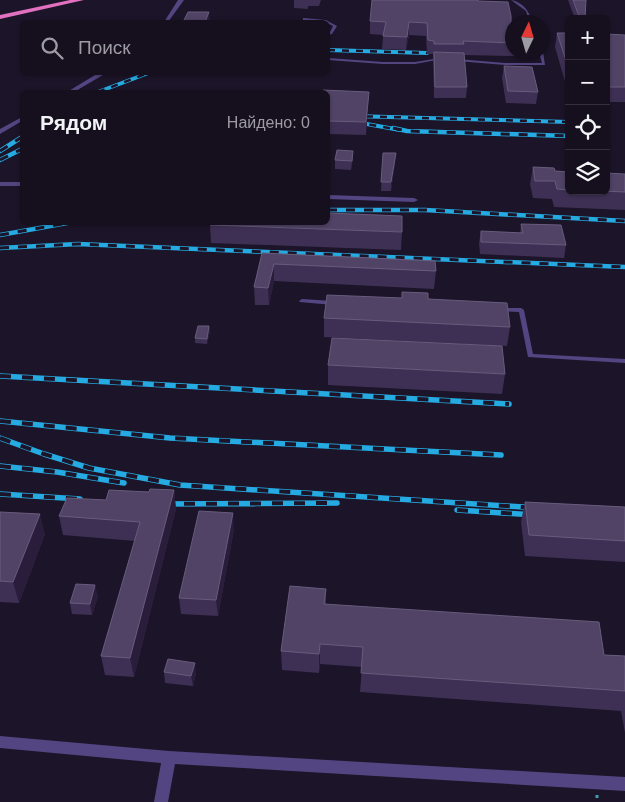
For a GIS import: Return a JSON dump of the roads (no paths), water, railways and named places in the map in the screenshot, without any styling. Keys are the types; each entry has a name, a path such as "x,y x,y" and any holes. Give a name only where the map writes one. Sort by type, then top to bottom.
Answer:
{"highway":[{"path":"0,12 58,0"},
{"path":"0,17 80,0"}],"street":[{"path":"167,20 181,0"},
{"path":"74,90 100,75"},
{"path":"0,132 20,120"},
{"path":"0,184 20,184"},
{"path":"330,197 414,200"},
{"path":"0,742 169,756 625,784"},
{"path":"161,802 169,756"}],"lane":[{"path":"513,0 527,11 528,15"},
{"path":"304,19 315,20"},
{"path":"330,23 335,26 330,33"},
{"path":"330,59 415,63 441,59"},
{"path":"451,59 505,64 544,64 543,60"},
{"path":"302,301 342,303"},
{"path":"491,309 521,310 530,356 625,361"}],"railway":[{"path":"330,50 427,53"},
{"path":"103,90 143,75"},
{"path":"352,116 565,122"},
{"path":"330,117 400,130"},
{"path":"393,128 407,131 565,136"},
{"path":"0,151 20,138"},
{"path":"0,160 20,150"},
{"path":"330,210 425,210 625,221"},
{"path":"0,235 56,225"},
{"path":"0,248 78,244 625,267"},
{"path":"0,376 509,404"},
{"path":"0,421 170,438 501,455"},
{"path":"0,438 89,468 180,485 538,508"},
{"path":"0,466 57,472 124,483"},
{"path":"0,494 80,499"},
{"path":"162,504 337,503"},
{"path":"457,510 535,515"}]}
